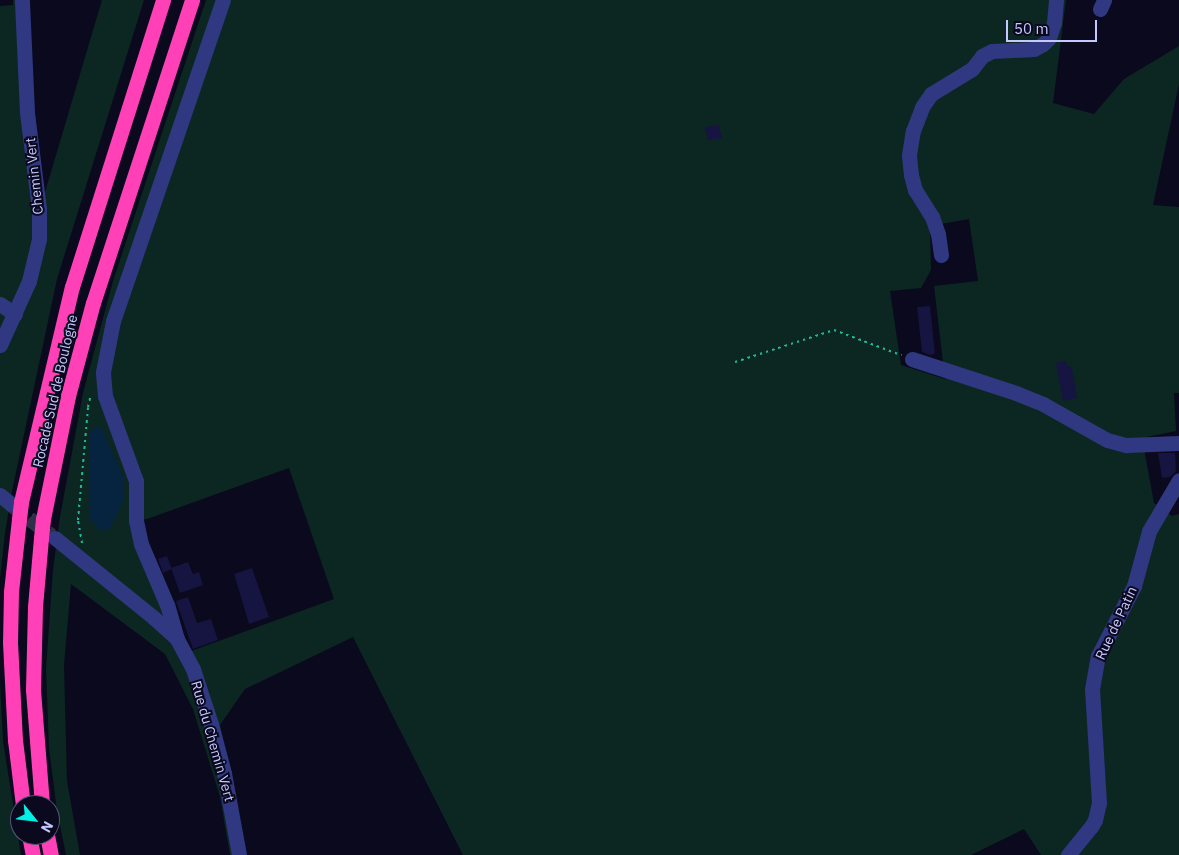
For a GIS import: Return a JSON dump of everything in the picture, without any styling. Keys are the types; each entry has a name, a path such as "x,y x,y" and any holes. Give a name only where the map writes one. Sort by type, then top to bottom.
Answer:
{"highway":[{"name":"Rocade Sud de Boulogne","path":"22,795 15,740 10,620 19,519 11,500 72,287 163,0"},
{"name":"Rocade Sud de Boulogne","path":"41,795 32,690 34,607 48,538 44,519 58,443 85,331 116,230 192,0"}],"street":[{"name":"Chemin Vert","path":"0,345 34,267 39,239 39,209 27,112 22,0"},
{"path":"177,639 167,605 141,544 136,521 135,475 105,396 103,372 113,321 223,0"},
{"path":"941,255 938,234 932,217 915,190 911,175 909,155 913,131 922,107 931,94 972,69 982,56 992,51 1034,48 1043,44 1049,38 1054,24 1056,0"},
{"path":"0,304 14,314"},
{"path":"912,359 1016,393 1043,404 1115,443 1126,445 1179,443"},
{"name":"Rue de Patin","path":"1068,855 1091,827 1095,820 1099,803 1092,689 1098,656 1134,586 1149,531 1179,480"},
{"name":"Rue du Chemin Vert","path":"48,538 85,563 154,618 177,639 193,669 211,724 228,790 239,855"}],"path":[{"path":"735,362 834,330 912,359"},
{"path":"85,563 78,520 88,407 93,388 103,372"}],"green space":[{"path":"13,0 26,0 31,115 43,199 102,0 144,0 57,279 12,491 0,579 0,6 13,5"},
{"path":"206,0 1066,0 1053,103 1094,114 1124,79 1179,46 1179,84 1153,205 1179,207 1179,393 1174,393 1176,431 1142,438 1154,503 1172,516 1179,514 1179,855 1041,855 1024,829 971,855 463,855 353,637 245,689 220,725 247,855 230,855 220,797 193,709 165,654 71,584 64,665 67,781 80,855 66,855 60,826 60,795 55,795 49,748 46,669 53,570 60,517 83,393 113,281","holes":["969,219 978,281 934,286 945,379 901,365 890,291 921,288 931,270 930,226","289,468 334,599 183,654 134,521 147,519"]},
{"path":"0,682 3,741 12,795 10,795 10,845 19,845 21,855 0,855"}],"water":[{"path":"97,426 102,429 123,477 123,501 110,529 99,529 89,517 89,434"}],"building":[{"path":"719,125 722,138 708,140 705,127"},
{"path":"930,306 935,354 930,355 922,352 917,307"},
{"path":"1066,361 1067,365 1072,368 1077,398 1063,401 1056,363"},
{"path":"1158,453 1175,453 1176,471 1170,477 1162,478"},
{"path":"167,556 172,569 163,573 158,559"},
{"path":"188,562 193,574 199,572 203,585 180,593 171,568"},
{"path":"252,568 269,617 249,624 234,574"},
{"path":"188,597 197,623 211,619 218,640 193,649 176,601"}],"tunnel":[{"path":"11,504 51,535"}]}
